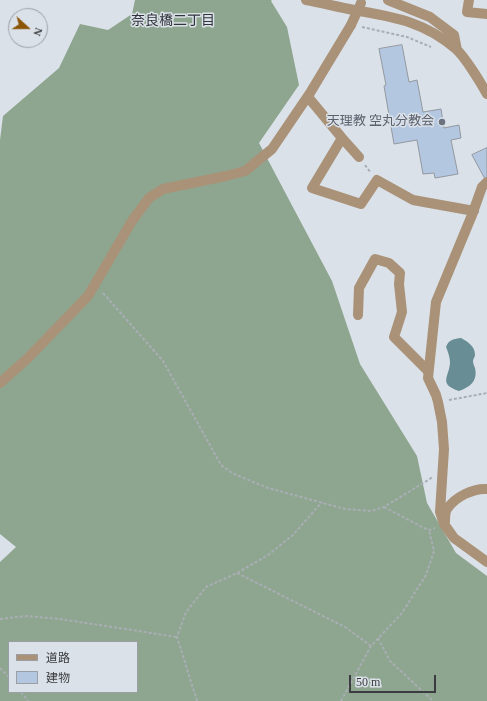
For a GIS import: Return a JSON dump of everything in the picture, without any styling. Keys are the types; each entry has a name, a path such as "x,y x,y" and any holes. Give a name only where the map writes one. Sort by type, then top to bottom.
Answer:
{"street":[{"path":"306,0 387,15 416,24 440,37 457,50 487,94"},
{"path":"388,0 430,17 454,36 457,50"},
{"path":"469,0 467,12 487,14"},
{"path":"0,383 28,358 88,296 132,221 149,198 163,189 245,171 272,148 308,97 351,25 362,1"},
{"path":"308,97 359,157"},
{"path":"342,138 312,188 361,204 377,180 413,200 474,211"},
{"path":"487,182 482,187 474,211 436,302 428,371 428,378 436,395 442,422 444,449 440,512 444,524 454,538 487,562"},
{"path":"358,315 359,288 375,259 389,264 400,273 399,284 402,312 394,337 428,371"},
{"path":"444,524 447,510 455,502 464,495 473,491 487,489"}],"path":[{"path":"351,25 407,37 431,47"},
{"path":"359,157 377,180"},
{"path":"95,284 163,361 221,465 232,473 268,488 345,509 371,512 384,507 443,471"},
{"path":"438,402 487,393"},
{"path":"197,701 177,638 186,612 206,586 238,573 268,555 293,536 322,502"},
{"path":"384,507 424,528"},
{"path":"341,701 371,646 402,613 426,575 434,551 429,530"},
{"path":"238,573 345,627 371,646"},
{"path":"0,619 26,616 60,619 177,638"},
{"path":"378,638 390,661 433,701"},
{"path":"0,668 8,676"},
{"path":"22,693 28,701"}],"green space":[{"path":"135,0 272,0 271,1 287,27 299,85 259,143 332,281 360,364 417,456 427,503 456,553 487,576 487,701 0,701 0,562 16,547 0,534 0,140 3,116 59,68 80,24 108,30 132,14"}],"water":[{"path":"461,338 469,343 474,349 475,355 473,362 476,373 472,383 467,388 459,391 449,386 446,380 450,363 446,347 450,341"}],"building":[{"path":"402,45 409,82 417,80 423,112 441,109 444,128 459,125 461,138 451,140 458,174 435,178 434,173 423,174 417,140 394,144 384,86 386,85 379,49"},
{"path":"487,148 487,177 485,179 472,155"}],"place":[{"name":"天理教 空丸分教会","path":"442,122"}],"district":[{"name":"奈良橋二丁目","path":"173,21"}]}
